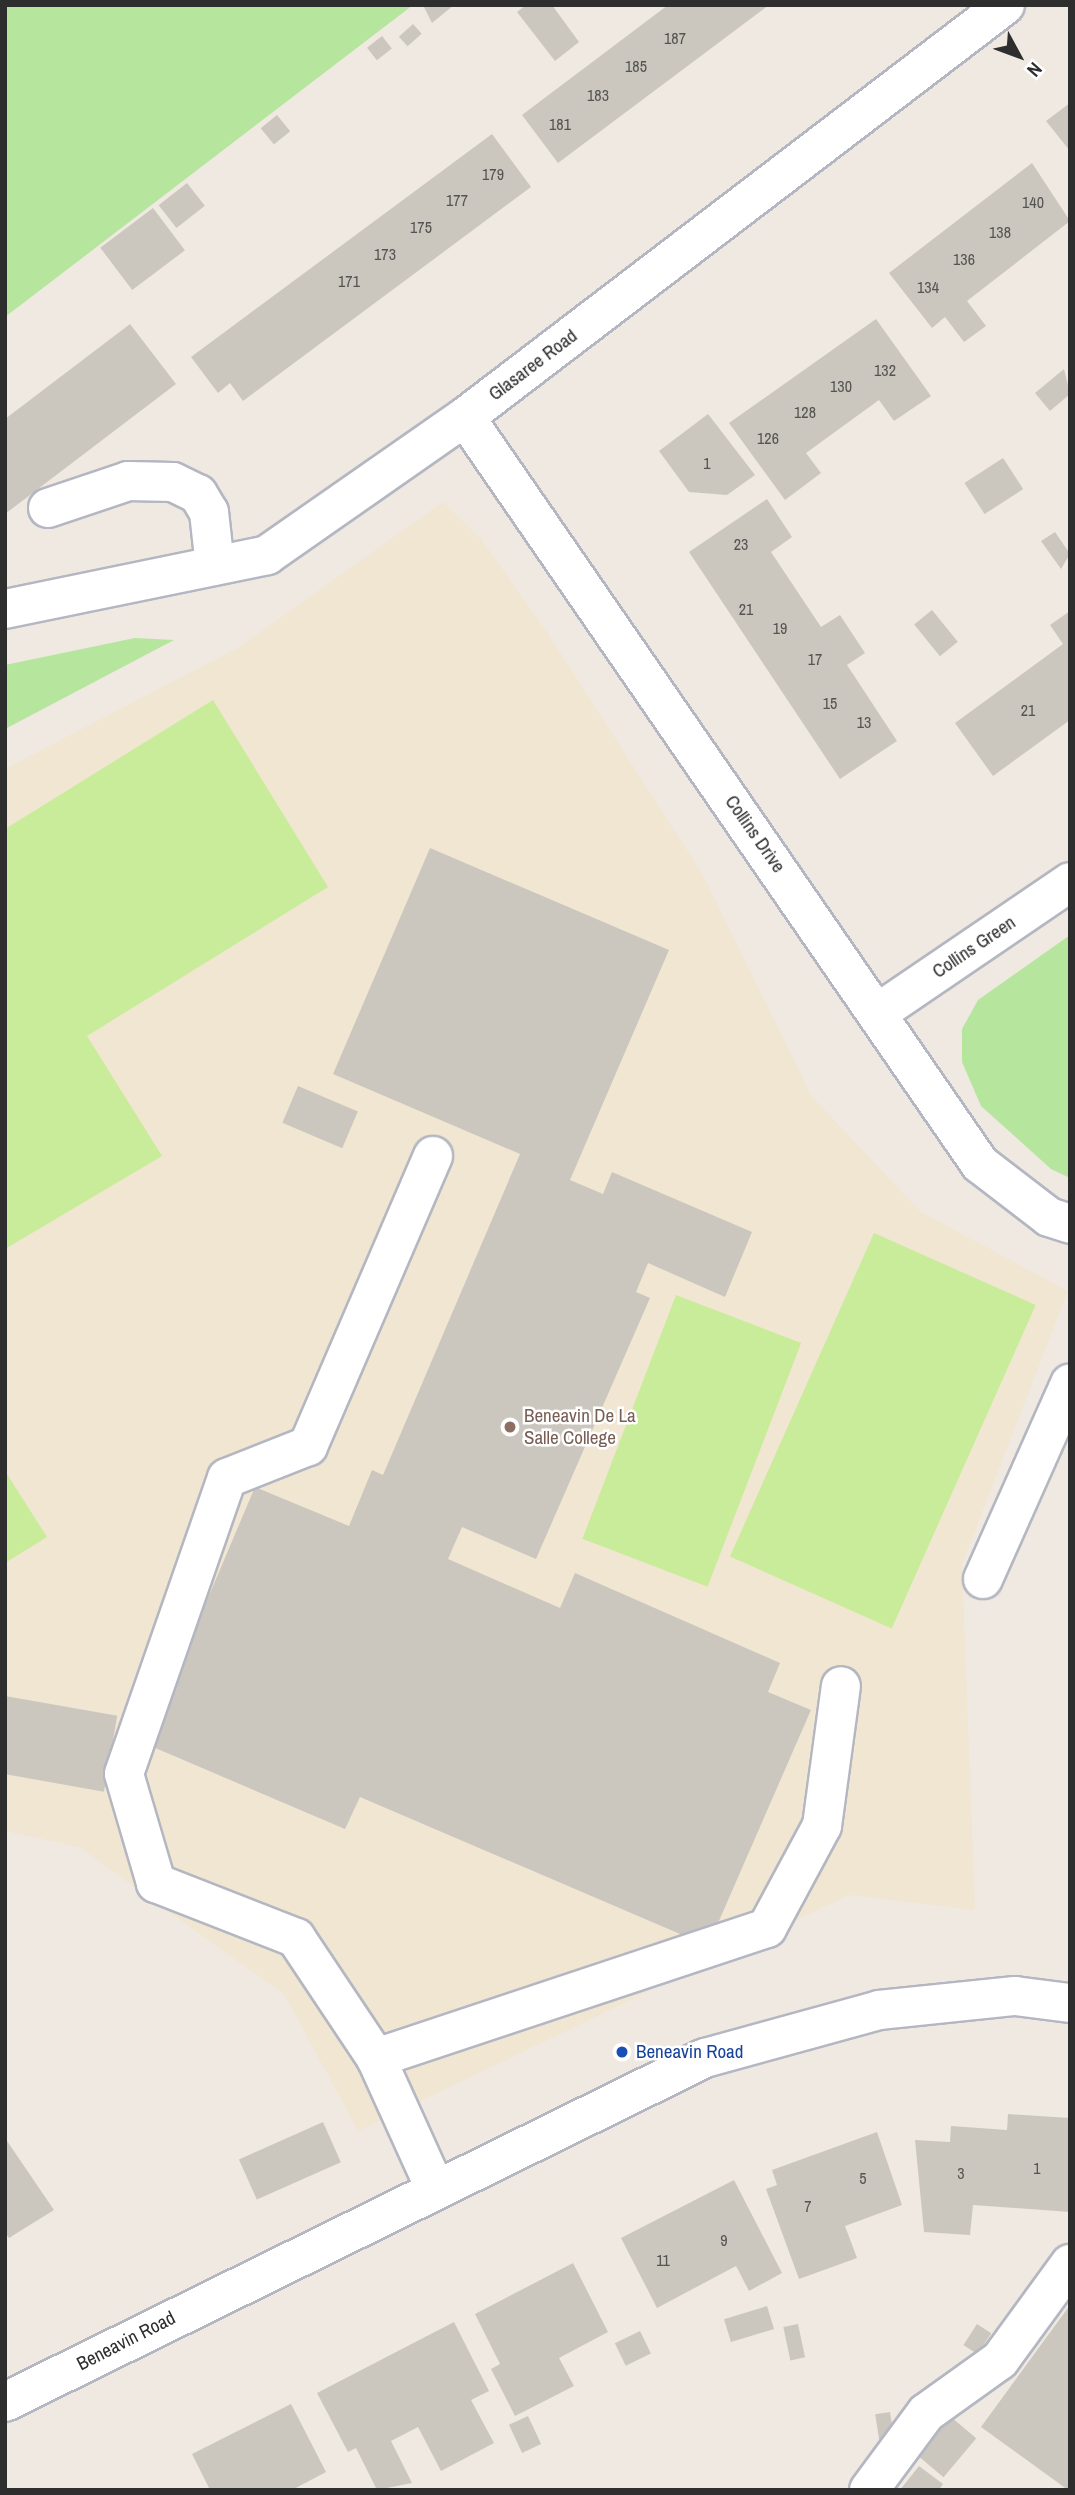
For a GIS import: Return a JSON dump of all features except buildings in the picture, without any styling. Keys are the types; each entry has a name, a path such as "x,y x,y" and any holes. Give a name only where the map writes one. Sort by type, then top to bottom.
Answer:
{"street":[{"name":"Glasaree Road","path":"5,609 267,555 465,417 1005,5"},
{"name":"Collins Drive","path":"465,417 879,1012 980,1164 1049,1217 1070,1224"},
{"path":"48,508 114,484 173,482 198,494 209,512 215,566"},
{"name":"Collins Green","path":"879,1012 1070,882"},
{"path":"433,1157 308,1446 227,1478 124,1774 156,1883 296,1938 376,2058 435,2188"},
{"path":"983,1579 1070,1384"},
{"path":"376,2058 767,1928 822,1826 841,1686"},
{"name":"Beneavin Road","path":"5,2402 435,2188 705,2058 879,2010 1015,1996 1070,2003"},
{"path":"869,2490 926,2413 1000,2360 1070,2264"}],"shaded area":[{"name":"Beneavin De La Salle College","path":"443,502 481,539 548,634 703,875 812,1097 921,1212 1068,1291 962,1564 975,1910 849,1895 358,2131 285,1995 79,1847 5,1831 5,769 241,646"}],"green space":[{"path":"5,5 413,5 5,317"},
{"path":"135,638 174,640 5,729 5,665"},
{"path":"213,700 328,887 87,1036 162,1156 5,1249 5,829"},
{"path":"1070,935 1070,1178 1051,1169 981,1106 962,1062 962,1029 978,1000"},
{"path":"874,1233 1036,1305 892,1628 730,1556"},
{"path":"676,1295 801,1343 708,1587 582,1539"},
{"path":"5,1471 47,1537 5,1563"}],"place":[{"name":"Beneavin De La Salle College","path":"510,1427"},
{"name":"Beneavin Road","path":"622,2052"}]}
